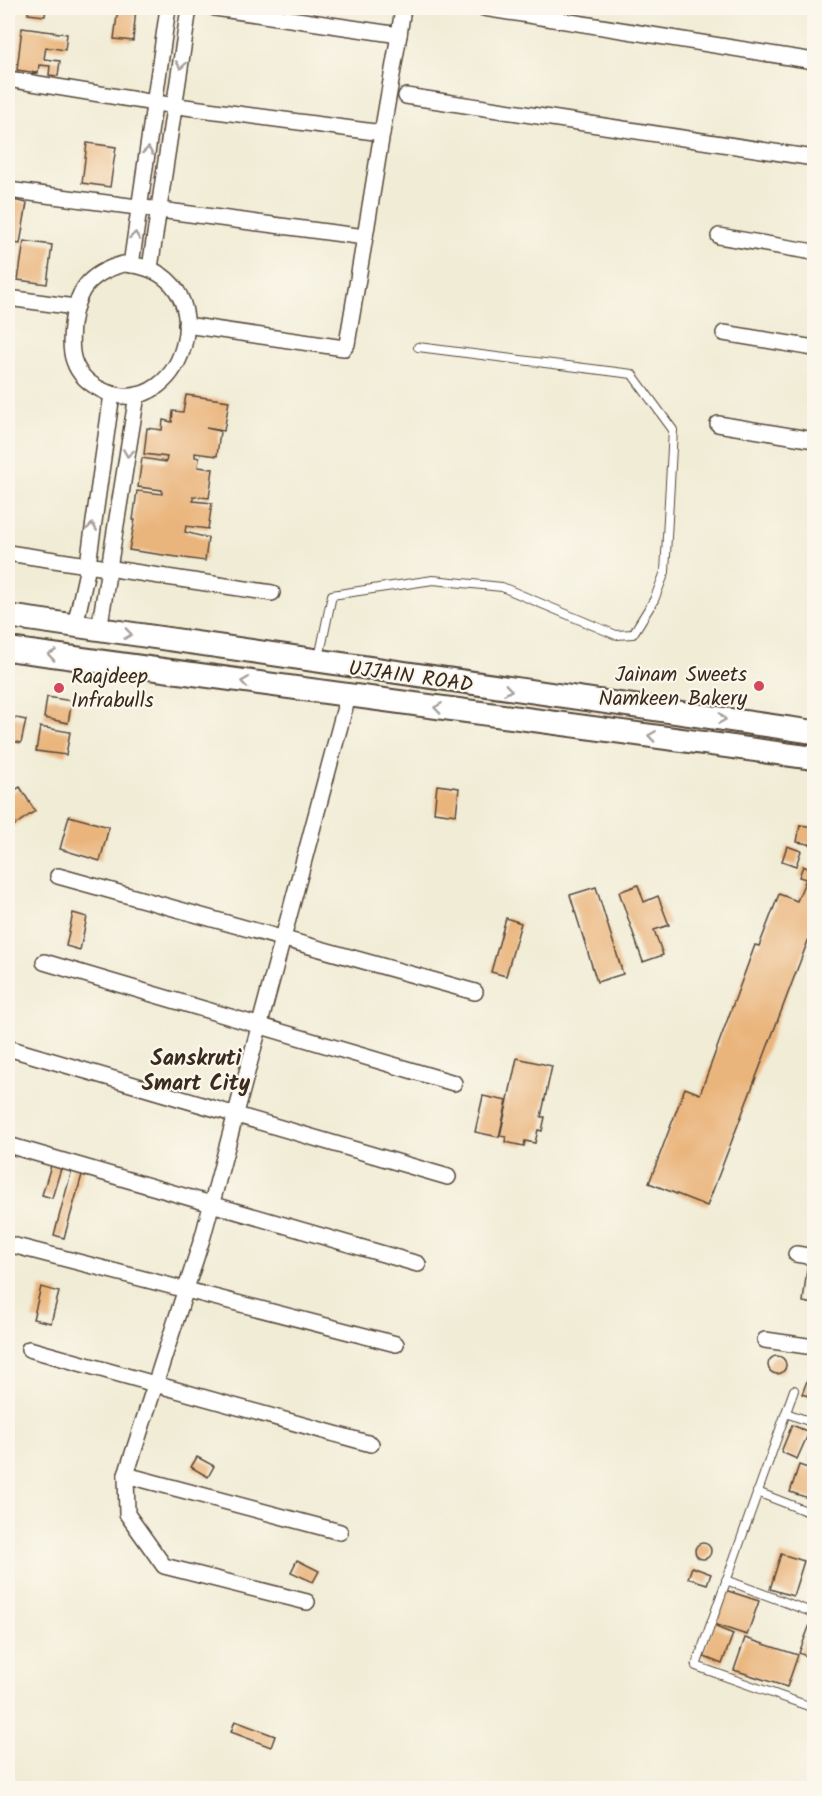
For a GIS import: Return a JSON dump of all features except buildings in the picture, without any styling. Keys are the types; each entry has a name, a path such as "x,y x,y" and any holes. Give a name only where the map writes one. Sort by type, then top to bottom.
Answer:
{"main road":[{"name":"UJJAIN ROAD","path":"8,616 814,732"},
{"name":"UJJAIN ROAD","path":"8,649 814,758"}],"street":[{"path":"131,265 168,8"},
{"path":"150,268 189,8"},
{"path":"215,8 399,35"},
{"path":"186,325 344,348 347,344 403,8"},
{"path":"484,8 814,61"},
{"path":"8,79 155,103 382,133"},
{"path":"406,96 814,158"},
{"path":"8,190 159,212 364,237"},
{"path":"719,236 814,252"},
{"path":"131,265 150,268 172,283 182,298 186,325 180,358 172,375 157,386 137,395 112,394 84,378 74,362 71,346 75,307 80,292 91,279 106,269 131,265"},
{"path":"8,298 75,307"},
{"path":"724,333 814,348"},
{"path":"75,626 87,563 112,394"},
{"path":"99,630 137,395"},
{"path":"718,424 814,440"},
{"path":"97,491 121,495"},
{"path":"8,553 87,563 272,593"},
{"path":"307,1602 164,1566 127,1514 126,1475 212,1204 348,696"},
{"path":"58,876 475,992"},
{"path":"44,962 454,1083"},
{"path":"8,1048 448,1177"},
{"path":"8,1145 418,1264"},
{"path":"8,1244 396,1344"},
{"path":"796,1254 814,1257"},
{"path":"765,1340 814,1347"},
{"path":"29,1349 371,1444"},
{"path":"126,1475 340,1532"}],"lane":[{"path":"318,662 332,595 433,579 502,587 616,635 633,634 654,600 665,572 673,430 632,374 418,347"},
{"path":"794,1390 696,1666 814,1708"},
{"path":"786,1413 814,1423"},
{"path":"757,1492 814,1514"},
{"path":"726,1580 814,1613"}],"place":[{"name":"Jainam Sweets Namkeen Bakery","path":"759,686"},
{"name":"Raajdeep Infrabulls","path":"59,688"}],"district":[{"name":"Sanskruti Smart City","path":"196,1070"}]}
